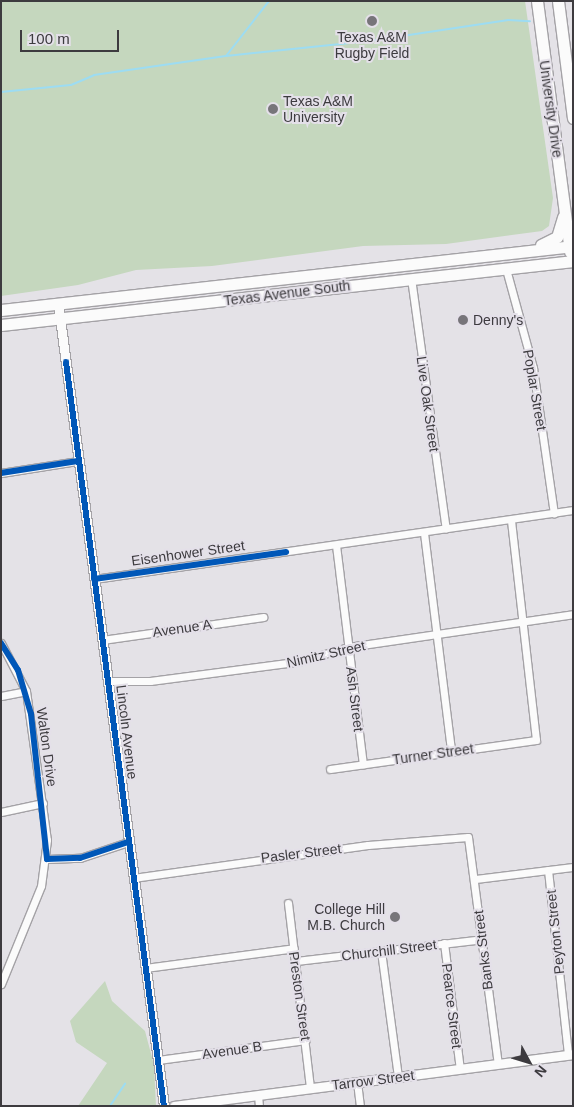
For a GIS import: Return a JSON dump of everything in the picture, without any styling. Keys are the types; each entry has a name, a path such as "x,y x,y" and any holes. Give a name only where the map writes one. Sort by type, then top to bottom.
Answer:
{"main road":[{"name":"University Drive","path":"537,1 572,264"},
{"name":"University Drive","path":"558,1 573,118"},
{"path":"529,250 557,237 564,203"},
{"name":"Texas Avenue South","path":"1,310 571,246"},
{"name":"Texas Avenue South","path":"1,326 411,278 572,264"},
{"path":"247,281 250,298"}],"street":[{"name":"Poplar Street","path":"506,269 533,368 554,513"},
{"name":"Live Oak Street","path":"411,278 446,529"},
{"name":"Lincoln Avenue","path":"58,303 164,1106"},
{"path":"1,473 78,461"},
{"name":"Eisenhower Street","path":"94,579 424,533 573,510"},
{"path":"511,520 523,622"},
{"path":"424,533 452,751"},
{"name":"Ash Street","path":"336,544 363,764"},
{"name":"Nimitz Street","path":"108,681 224,672 301,661 348,648 573,614"},
{"name":"Avenue A","path":"102,640 263,617"},
{"name":"Turner Street","path":"330,769 536,740 523,622"},
{"name":"Walton Drive","path":"1,643 26,691 42,803 47,860 18,950 1,984"},
{"path":"1,696 26,691"},
{"path":"1,812 42,803"},
{"name":"Pasler Street","path":"133,878 368,845 468,837"},
{"name":"Banks Street","path":"468,837 498,1064"},
{"path":"47,860 80,858 128,842"},
{"path":"475,879 573,867"},
{"name":"Peyton Street","path":"548,870 570,1055"},
{"name":"Preston Street","path":"288,903 306,1040 310,1088"},
{"name":"Churchill Street","path":"296,961 482,939"},
{"name":"Pearce Street","path":"444,943 460,1069"},
{"path":"145,968 294,948"},
{"path":"381,951 398,1077"},
{"name":"Avenue B","path":"158,1060 306,1040"},
{"name":"Tarrow Street","path":"174,1106 570,1055"},
{"path":"357,1082 360,1106"},
{"path":"258,1095 259,1106"}],"green space":[{"name":"Texas A&M University","path":"1,1 525,1 553,198 549,226 542,231 446,244 363,246 212,266 136,270 78,285 1,296"},
{"path":"105,981 112,1001 145,1031 154,1065 156,1106 78,1106 107,1063 76,1042 70,1021"}],"waterway":[{"path":"226,56 269,1"},
{"path":"1,92 71,85 94,75 226,56 369,41 508,20 530,21"},
{"path":"110,1106 125,1084"}],"cycle path":[{"path":"66,362 164,1106"},
{"path":"1,473 78,461"},
{"path":"94,579 286,552"},
{"path":"1,643 18,670 31,714 47,859 80,858 128,842"}],"place":[{"name":"Texas A&M Rugby Field","path":"372,21"},
{"name":"Texas A&M University","path":"273,109"},
{"name":"Denny's","path":"463,320"},
{"name":"College Hill M.B. Church","path":"395,917"}]}
